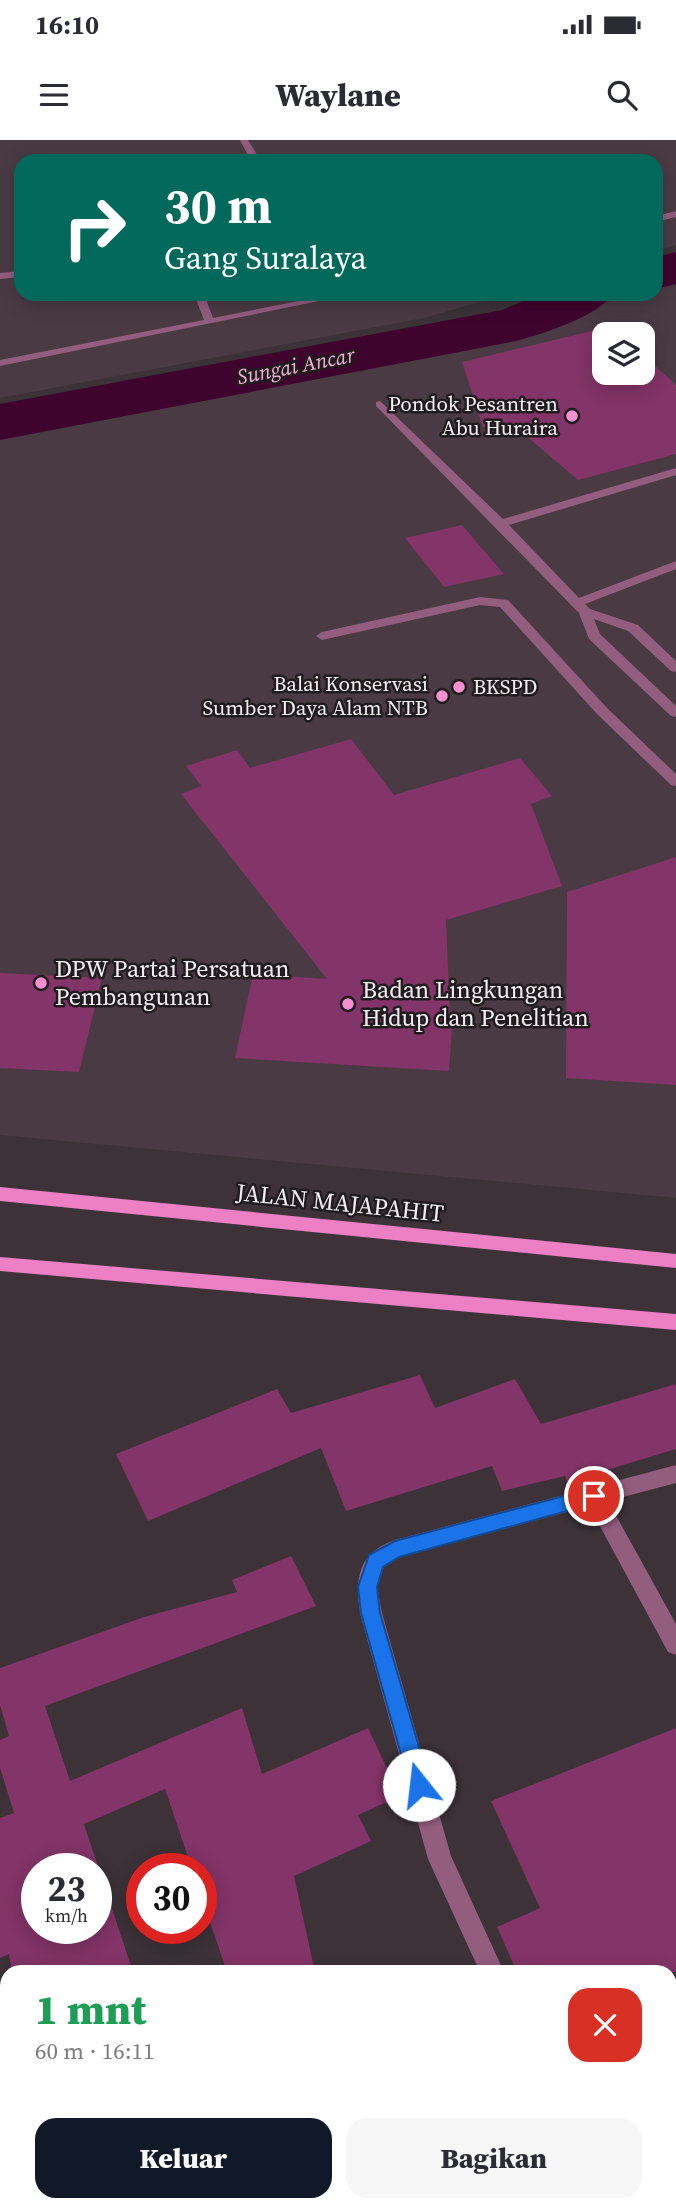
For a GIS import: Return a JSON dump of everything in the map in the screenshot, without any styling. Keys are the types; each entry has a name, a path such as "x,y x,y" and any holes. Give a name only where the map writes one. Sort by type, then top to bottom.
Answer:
{"main road":[{"name":"JALAN MAJAPAHIT","path":"0,1194 676,1261"},
{"path":"0,1264 676,1322"}],"street":[{"path":"202,301 210,321"},
{"path":"0,363 305,301"},
{"path":"380,404 581,608 594,636 676,713"},
{"path":"501,524 676,471"},
{"path":"581,608 676,565"},
{"path":"322,636 481,601 504,603 602,711 676,782"},
{"path":"581,608 633,628 676,668"},
{"path":"489,1965 440,1859 371,1613 367,1587 375,1561 395,1549 676,1474"},
{"path":"594,1496 676,1645"}],"shaded area":[{"path":"0,140 676,140 676,245 663,249 663,154 14,154 14,301 483,301 424,318 0,398"},
{"path":"676,276 676,1198 0,1135 0,438 403,357 402,355 576,314 610,301 663,301 663,281"}],"building":[{"path":"592,331 592,385 655,385 655,366 676,385 676,454 578,480 511,423 483,427 462,362"},
{"path":"462,525 504,574 444,587 405,538"},
{"path":"351,739 394,795 520,758 552,796 531,804 562,886 446,920 450,1014 453,1014 449,1071 235,1058 253,974 327,979 181,794 201,786 186,766 237,750 250,768"},
{"path":"676,857 676,1085 566,1078 567,892"},
{"path":"0,973 102,978 79,1072 0,1068"},
{"path":"420,1375 435,1408 515,1379 541,1424 676,1384 676,1449 567,1482 565,1476 502,1491 492,1466 346,1511 321,1448 148,1521 116,1454 277,1389 291,1413"},
{"path":"291,1556 316,1606 45,1706 70,1781 242,1708 262,1774 368,1728 400,1796 358,1815 371,1841 294,1876 313,1965 225,1965 217,1943 217,1853 187,1853 165,1789 84,1824 94,1853 21,1853 21,1944 112,1944 112,1909 131,1965 11,1965 9,1954 0,1958 0,1818 14,1813 0,1768 0,1740 9,1736 0,1705 0,1668 144,1617 237,1592 232,1580"},
{"path":"676,1728 676,1965 514,1965 497,1927 540,1908 491,1801"}],"waterway":[{"name":"Sungai Ancar","path":"663,271 676,268"},
{"name":"Sungai Ancar","path":"0,422 516,324 570,301"}],"place":[{"name":"Pondok Pesantren Abu Huraira","path":"572,416"},
{"name":"BKSPD","path":"459,687"},
{"name":"Balai Konservasi Sumber Daya Alam NTB","path":"442,696"},
{"name":"DPW Partai Persatuan Pembangunan","path":"41,983"},
{"name":"Badan Lingkungan Hidup dan Penelitian","path":"348,1004"}],"route":[{"path":"419,1785 371,1613 367,1587 375,1561 395,1549 594,1496"}]}
